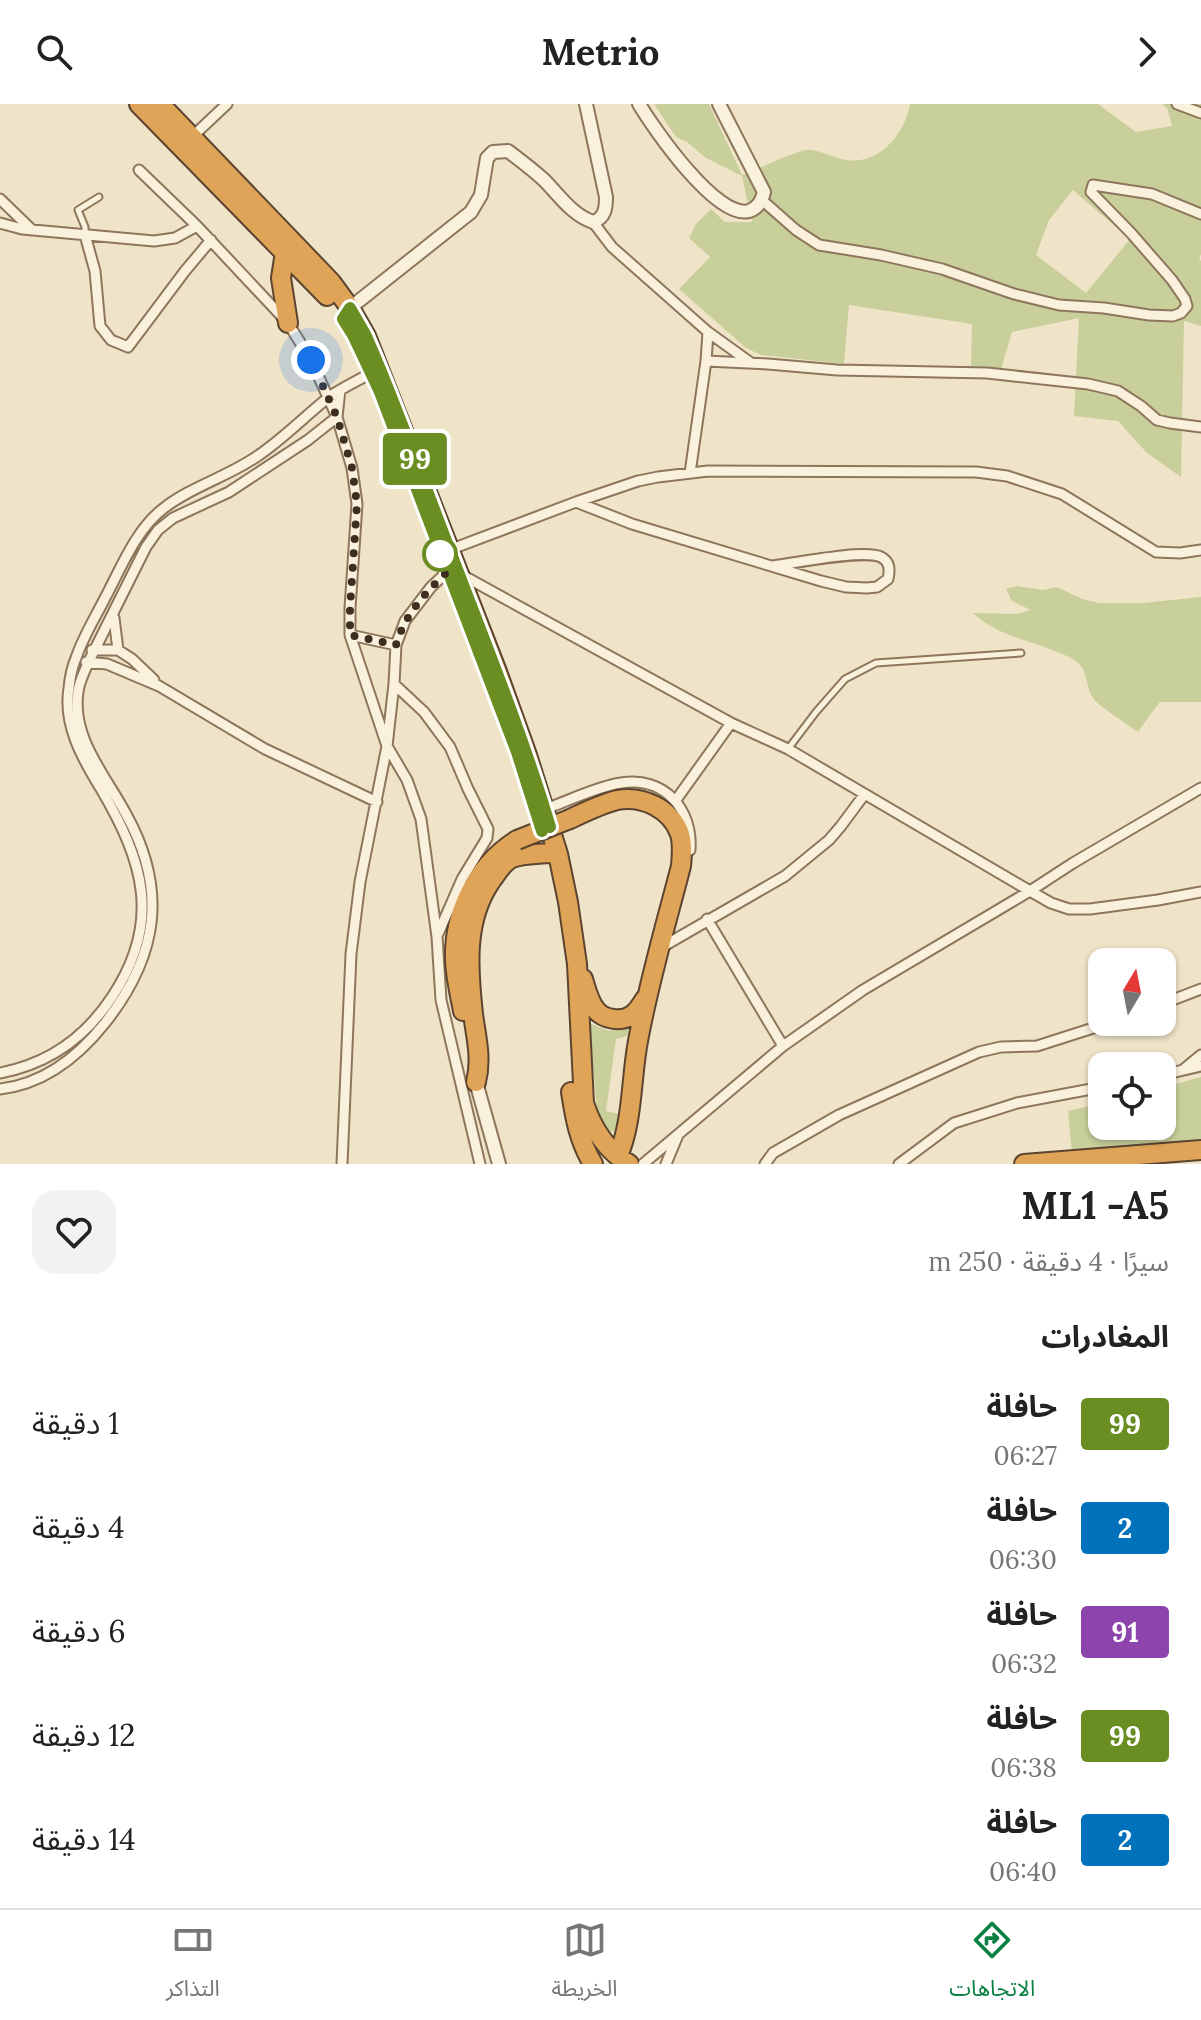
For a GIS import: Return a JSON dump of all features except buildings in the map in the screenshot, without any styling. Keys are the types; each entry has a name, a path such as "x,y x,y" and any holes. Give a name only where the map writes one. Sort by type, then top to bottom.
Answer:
{"highway":[{"path":"139,104 162,113 192,137 312,260 331,282 346,313 420,497 496,669 545,809 564,880 577,964 584,1103 602,1140 623,1160"},
{"path":"162,113 285,252 366,336 384,378 449,550 453,573 550,853 566,956 570,1088 575,1124 593,1164"},
{"path":"285,252 281,278 288,323"},
{"path":"474,1074 457,979 456,945 463,910 487,866 517,840 602,804 637,799 663,810 679,830 681,866 649,989 634,1063 623,1160"},
{"path":"474,1074 479,1056 469,949 472,926 485,890 503,866 513,858 550,853"},
{"path":"577,964 591,1002 603,1016 616,1020 629,1017 638,1010 649,989"},
{"path":"1024,1164 1201,1150"}],"street":[{"path":"192,137 227,104"},
{"path":"586,104 606,202 602,216 593,222"},
{"path":"639,104 684,165 718,201 733,210 744,212 755,208 764,192 719,104"},
{"path":"1177,104 1201,113"},
{"path":"346,313 471,212 481,195 487,158 493,152 502,150 513,155 543,180 583,218 593,222 612,247 708,332 751,363"},
{"path":"139,170 211,240 288,323 311,360 337,417 352,468 357,504 350,635 387,746 407,780 421,819 437,937 441,1000 480,1164"},
{"path":"762,200 796,230 819,245 942,269 1014,294 1059,305 1159,316 1181,313 1187,306 1185,299 1131,233 1091,192 1093,185 1152,194 1201,214"},
{"path":"0,199 32,230"},
{"path":"0,223 32,230 154,241 175,238 197,226"},
{"path":"85,235 95,271 100,326 111,340 128,347 211,240"},
{"path":"690,473 708,332"},
{"path":"706,361 837,370 987,373 1088,384 1118,391 1157,420 1201,427"},
{"path":"0,1073 52,1055 69,1045 96,1019 123,980 133,960 141,930 141,882 132,852 119,820 82,758 71,731 68,696 81,645 132,548 155,516 177,500 259,456 328,398 371,373"},
{"path":"0,1089 35,1081 81,1050 132,984 142,964 150,932 150,881 141,848 81,729 77,696 88,663 146,547 164,524 229,492 308,440 337,417 340,390"},
{"path":"449,550 638,481 708,471 976,472 1007,476 1062,494 1156,552 1201,550"},
{"path":"576,502 632,524 821,581 846,587 867,588 883,583 888,579 890,570 885,560 873,555 773,566"},
{"path":"342,1164 351,954 360,882 387,746 396,645 405,621 431,587 453,573 731,723 788,749 1051,903 1069,909 1090,909 1201,892"},
{"path":"113,614 118,650"},
{"path":"350,635 396,645"},
{"path":"81,645 94,651 118,650 132,659 159,686"},
{"path":"76,658 88,663 107,664 159,686 265,749 377,802"},
{"path":"394,684 424,712 450,747 488,829 487,838 462,879 437,937"},
{"path":"676,800 731,723"},
{"path":"545,809 617,784 631,782 657,788 676,800 687,820 690,850"},
{"path":"643,1164 783,1046 863,990 1201,788"},
{"path":"659,949 785,876 841,826 864,795"},
{"path":"707,919 783,1046"},
{"path":"1176,999 1201,989"},
{"path":"765,1164 773,1153 839,1115 979,1052 1001,1047 1037,1046 1088,1030"},
{"path":"1182,1072 1201,1055"},
{"path":"1176,1073 1201,1066"},
{"path":"474,1074 499,1164"},
{"path":"899,1164 954,1123 1017,1103 1088,1090"},
{"path":"666,1164 679,1132"}],"lane":[{"path":"85,235 78,210 99,197"},
{"path":"788,749 845,679 876,663 1021,653"}],"green space":[{"path":"654,104 709,104 742,175 805,150 847,160 870,157 897,136 910,104 1098,104 1136,132 1172,126 1167,108 1162,104 1201,104 1201,326 1184,321 1181,477 1147,453 1118,421 1074,416 1079,318 1012,332 1001,369 971,366 972,324 849,305 844,364 761,355 746,348 679,289 710,257 689,238 696,224 711,209 725,222 752,222 742,176 706,158 676,137","holes":["1073,190 1130,239 1086,293 1036,255 1049,220"]},
{"path":"1017,586 1043,590 1057,587 1099,603 1143,603 1201,597 1201,702 1160,702 1138,732 1093,698 1082,668 1074,660 996,629 973,613 1017,614 1031,610 1012,601 1006,589"},
{"path":"589,1023 609,1031 629,1028 627,1036 616,1039 606,1111 619,1114 617,1130 610,1132 597,1109"},
{"path":"1201,1077 1201,1158 1171,1164 1073,1164 1068,1111 1088,1106 1088,1140 1176,1140 1176,1084"}],"bus line":[{"name":"99","path":"542,831 517,752 380,392 343,319 350,308 375,357 496,669 550,827"}],"route":[{"path":"311,360 337,417 352,468 357,504 350,635 396,645 405,621 447,572 440,554"}]}
